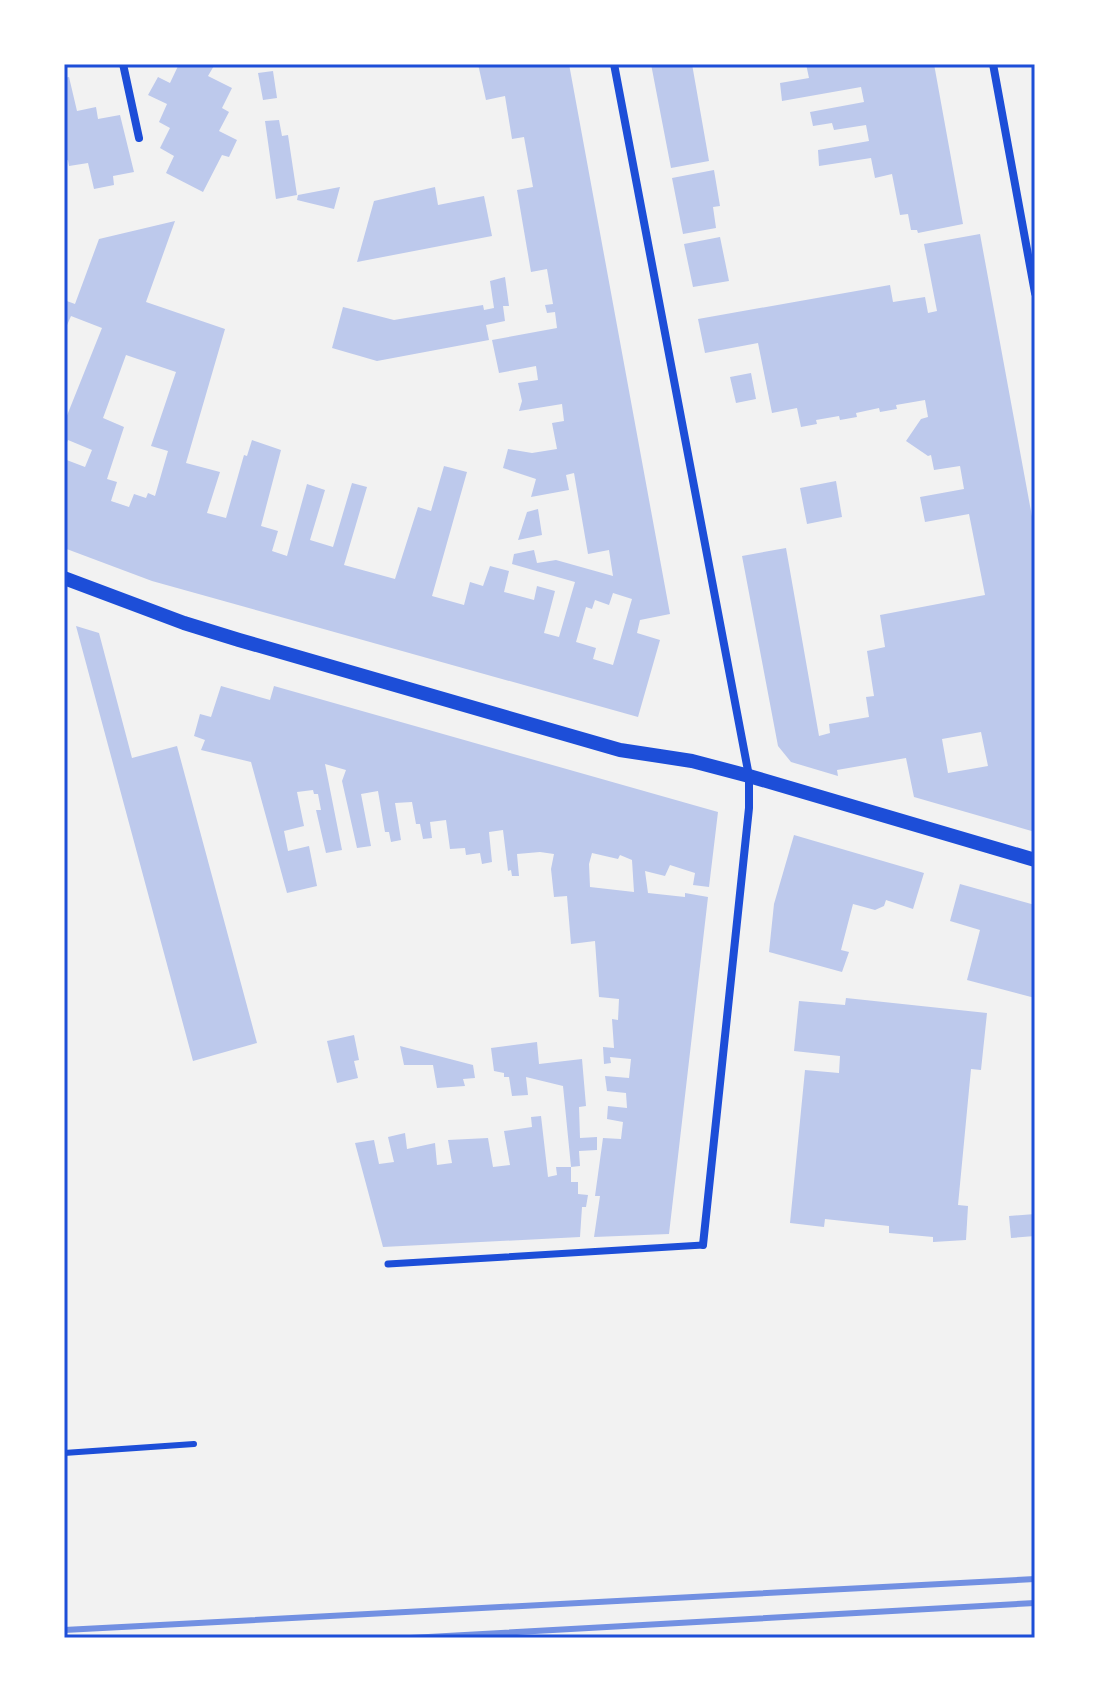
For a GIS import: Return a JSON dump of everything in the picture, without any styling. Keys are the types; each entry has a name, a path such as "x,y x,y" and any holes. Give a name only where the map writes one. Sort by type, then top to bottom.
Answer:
{"street":[{"path":"123,64 139,138"},
{"path":"388,1264 703,1245 749,808 749,776 614,64"},
{"path":"993,64 1035,293"},
{"path":"64,578 239,640 620,750 692,761 749,776 1035,860"}],"lane":[{"path":"64,1453 194,1444"}],"building":[{"path":"179,64 215,64 208,76 232,88 222,108 229,112 219,131 237,140 229,157 222,155 203,192 166,173 174,156 160,148 170,128 159,122 167,104 148,95 158,77 170,83"},
{"path":"478,64 569,64 670,614 640,620 637,633 660,640 638,717 152,581 64,548 64,459 85,467 92,450 68,440 64,449 64,423 102,328 71,316 64,332 64,300 75,304 99,239 175,221 146,302 225,329 186,463 220,472 207,513 226,518 244,455 247,456 252,440 281,450 261,526 278,531 272,551 287,556 307,484 325,490 310,540 333,547 352,483 367,487 344,565 395,579 418,507 431,511 444,466 467,472 432,596 464,605 470,582 483,586 490,566 509,571 504,592 534,600 537,586 555,591 544,633 559,637 575,582 512,564 514,554 534,550 537,563 556,560 613,576 609,550 588,554 574,473 566,475 569,490 531,497 536,479 503,468 508,449 532,453 557,449 552,423 564,421 562,404 519,411 522,401 518,383 538,380 536,366 499,373 492,340 557,328 555,312 547,313 545,305 553,304 547,269 531,272 517,190 533,187 524,137 512,139 505,96 486,100","holes":["126,355 176,372 151,446 168,451 155,496 148,493 146,498 134,494 129,507 111,501 117,482 107,479 124,427 103,418","613,593 632,599 613,665 593,659 596,648 576,642 586,607 592,609 595,600 609,605"]},
{"path":"651,64 692,64 709,161 671,168"},
{"path":"806,64 934,64 963,224 918,233 911,230 908,214 900,215 892,174 875,178 871,158 819,166 818,150 869,141 866,125 834,130 832,123 813,126 810,112 864,102 861,87 782,101 780,83 809,78"},
{"path":"273,71 277,98 263,100 258,73"},
{"path":"69,77 77,111 96,107 98,119 120,115 134,172 113,176 114,185 94,189 88,163 69,166 68,160 64,161 64,78"},
{"path":"279,120 282,136 288,135 297,195 276,199 265,121"},
{"path":"714,170 720,206 713,207 716,228 683,234 672,178"},
{"path":"340,187 334,209 297,200 298,195"},
{"path":"435,187 438,205 484,196 492,236 357,262 374,201"},
{"path":"980,234 1035,533 1035,832 914,797 906,758 837,770 838,776 791,762 778,746 742,556 786,548 819,736 830,733 829,724 869,717 866,697 874,696 867,651 885,647 880,615 985,595 969,514 925,522 920,497 964,489 960,466 934,470 931,455 906,441 921,419 928,417 925,400 896,405 897,409 880,412 879,408 856,413 857,417 816,420 817,424 801,427 797,408 772,413 758,343 705,353 698,319 890,285 893,302 925,297 928,313 937,311 924,244","holes":["981,732 988,766 948,773 942,739"]},
{"path":"720,237 729,281 693,287 684,244"},
{"path":"505,277 509,306 503,306 505,321 486,325 489,340 377,361 332,348 343,307 394,320 483,305 484,310 494,308 490,281"},
{"path":"751,373 756,399 736,403 730,377"},
{"path":"836,481 842,517 807,524 800,488"},
{"path":"538,509 542,535 518,540 527,512"},
{"path":"76,626 99,633 132,758 177,746 257,1043 193,1061"},
{"path":"221,686 270,700 274,686 718,812 709,887 693,885 695,873 670,865 665,876 645,871 648,893 685,897 685,893 708,897 669,1234 594,1237 600,1196 595,1196 603,1138 621,1139 623,1122 607,1119 608,1106 627,1108 626,1093 607,1091 605,1076 629,1078 631,1059 610,1057 611,1063 604,1064 603,1047 614,1048 612,1019 618,1020 619,999 599,997 595,941 571,944 567,896 554,897 551,869 554,854 517,854 519,876 512,876 511,870 508,871 503,830 489,832 492,862 482,864 480,853 466,855 465,848 450,849 446,820 430,822 432,838 423,839 420,824 416,824 412,802 395,803 401,840 391,842 389,832 385,832 378,791 361,794 371,846 357,848 342,781 346,770 325,764 342,850 326,853 316,810 321,810 318,794 314,794 313,790 297,792 304,826 284,831 288,851 309,846 317,886 287,893 251,762 201,750 205,740 194,736 200,714 211,717","holes":["592,853 618,859 620,855 632,860 634,892 590,887"]},
{"path":"794,835 924,873 913,909 886,900 884,906 875,910 853,904 841,950 849,952 842,972 769,952 774,904"},
{"path":"960,884 1035,905 1035,998 967,980 980,930 950,921"},
{"path":"846,998 987,1013 981,1070 971,1069 958,1205 968,1206 966,1240 933,1242 933,1237 889,1233 889,1226 825,1219 824,1227 790,1223 805,1070 839,1073 840,1056 794,1051 799,1001 845,1005"},
{"path":"354,1035 359,1060 354,1061 358,1078 337,1083 327,1041"},
{"path":"537,1042 539,1064 582,1059 586,1106 579,1107 580,1138 597,1137 597,1150 579,1151 580,1166 571,1167 563,1086 526,1077 528,1095 512,1096 509,1077 494,1071 491,1048"},
{"path":"400,1046 473,1065 475,1078 463,1079 465,1086 437,1088 433,1065 404,1065"},
{"path":"541,1116 548,1177 557,1175 556,1167 571,1167 571,1182 578,1182 578,1194 588,1195 586,1207 582,1207 580,1237 383,1247 355,1143 374,1140 379,1164 394,1162 388,1137 405,1133 407,1149 435,1143 437,1165 452,1163 448,1140 488,1138 493,1167 510,1165 504,1131 532,1127 531,1117"},
{"path":"1035,1214 1035,1236 1011,1238 1009,1216"}],"railway":[{"path":"64,1630 1035,1579"},
{"path":"410,1638 1035,1603"}]}
